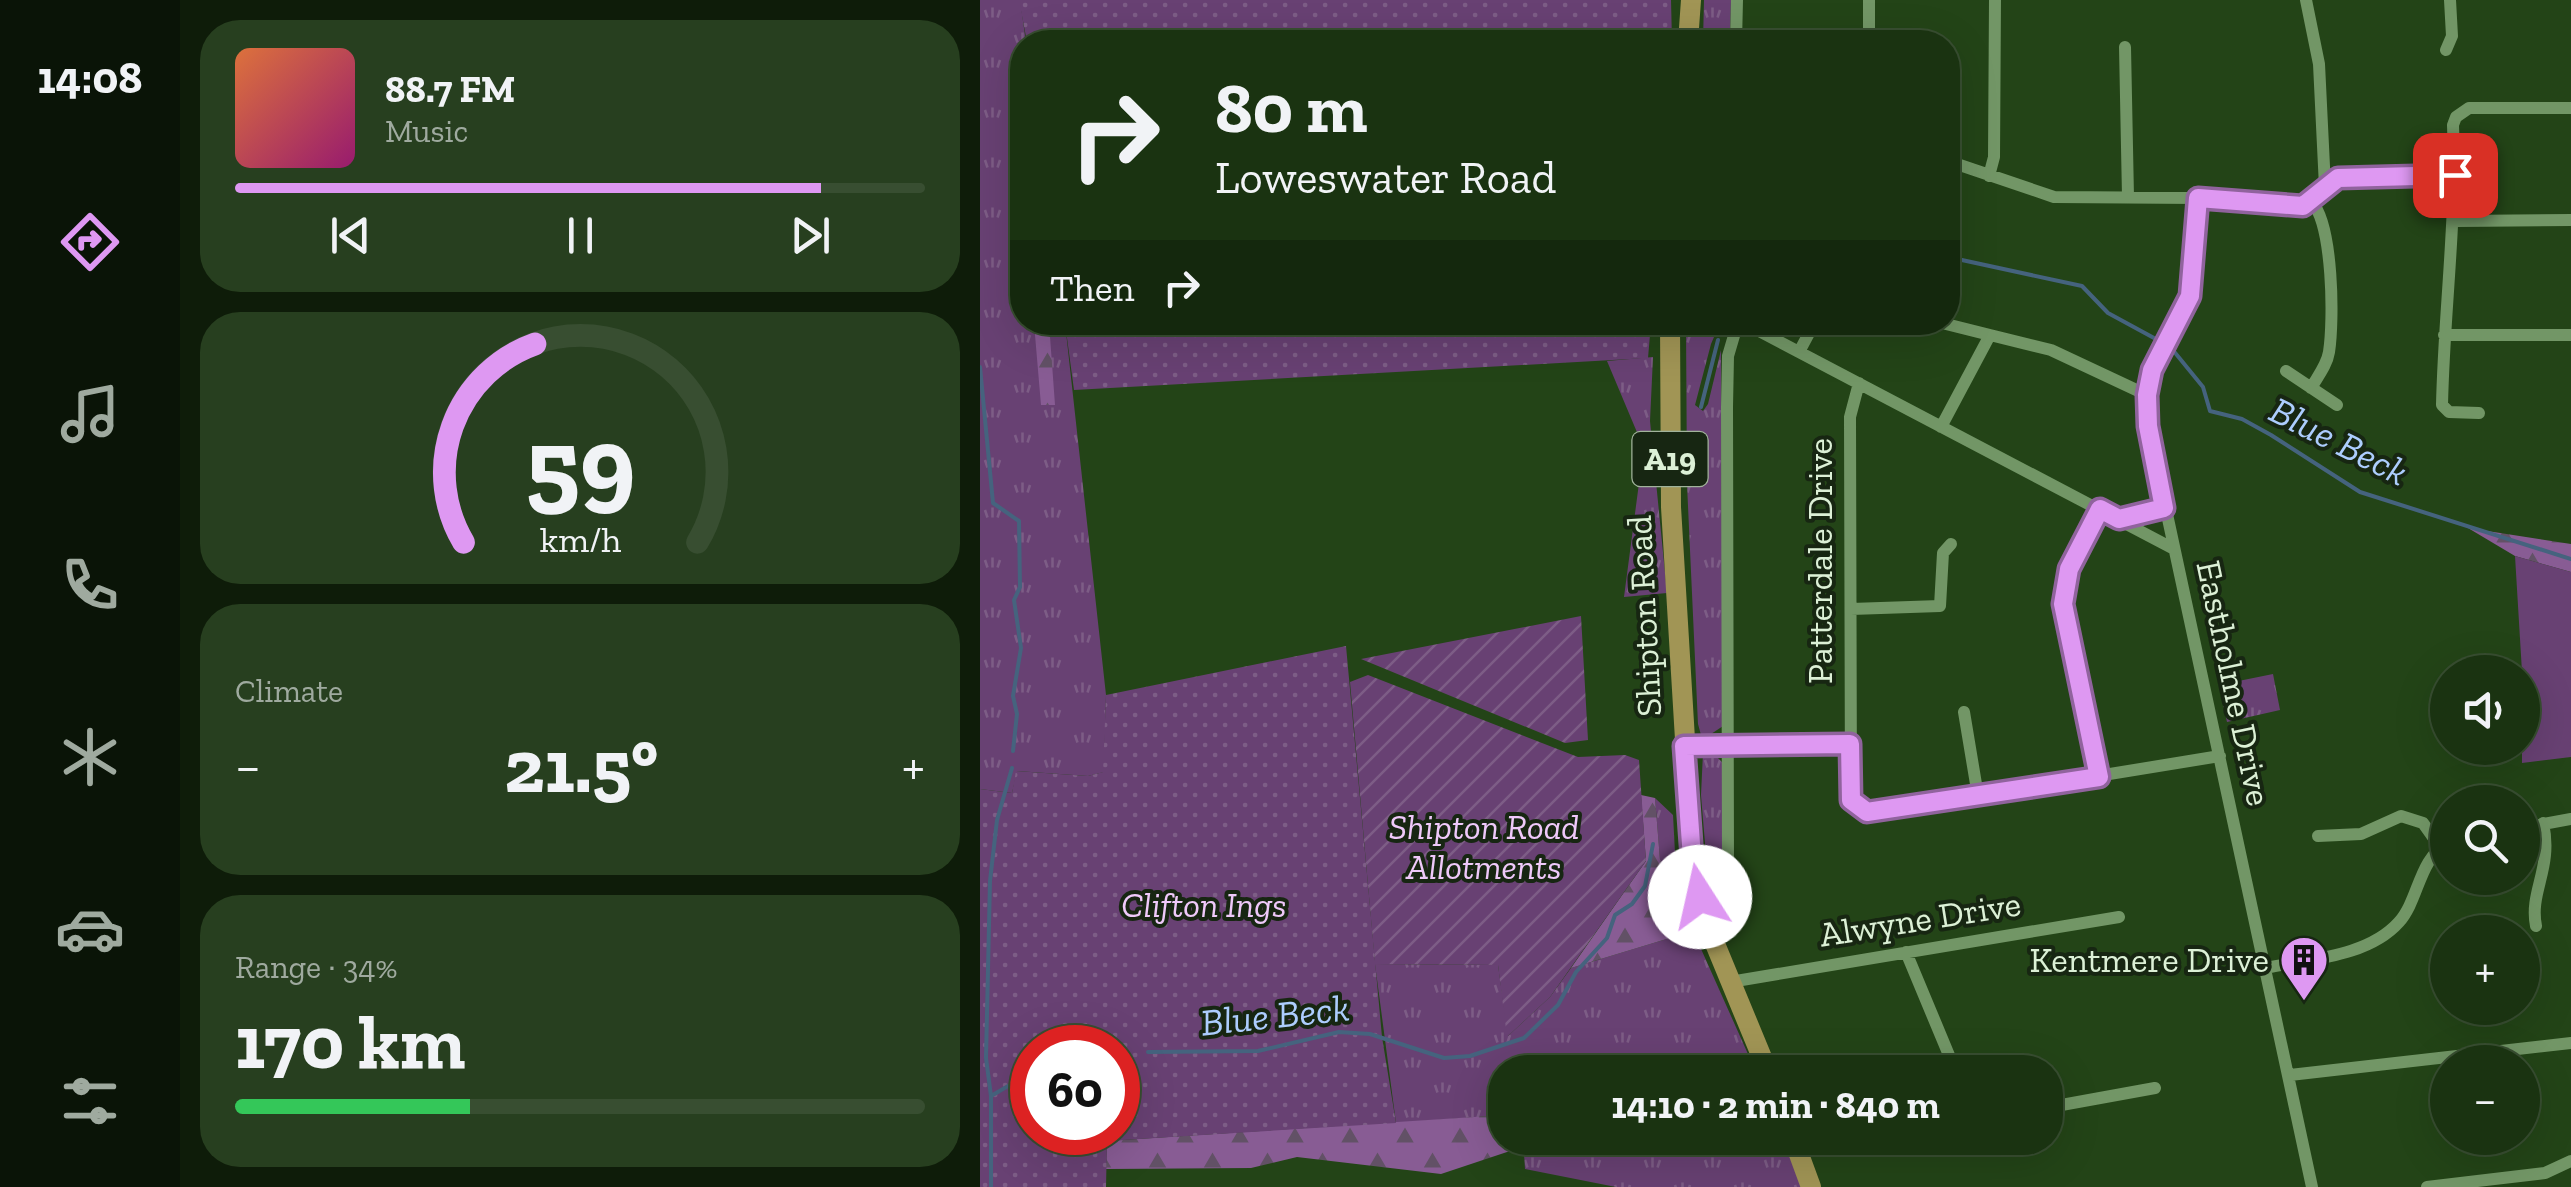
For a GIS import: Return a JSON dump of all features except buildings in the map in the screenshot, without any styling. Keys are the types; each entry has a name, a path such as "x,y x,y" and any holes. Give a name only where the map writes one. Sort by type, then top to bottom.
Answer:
{"main road":[{"path":"1689,30 1691,0"},
{"name":"Shipton Road","path":"1670,335 1671,507 1693,872 1730,982 1761,1055"},
{"path":"1800,1155 1811,1187"}],"street":[{"path":"1736,30 1737,0"},
{"path":"1869,0 1869,30"},
{"path":"1989,176 1994,157 1995,0"},
{"path":"2306,0 2319,64 2325,186"},
{"path":"2446,50 2452,36 2450,0"},
{"path":"2125,47 2128,198"},
{"path":"2480,412 2444,410 2444,336 2456,221 2453,125 2462,112 2571,108"},
{"path":"1960,165 2054,197 2198,198 2284,207 2312,202 2325,186 2344,177 2455,175"},
{"name":"Eastholme Drive","path":"2198,198 2190,296 2165,342 2147,395 2148,426 2312,1187"},
{"path":"2311,388 2326,364 2330,343 2326,230 2312,202"},
{"path":"2456,221 2571,220"},
{"path":"1960,328 2051,350 2147,395"},
{"path":"1728,864 1726,407 1728,356 1735,335"},
{"path":"1766,335 2174,549"},
{"path":"1799,352 1808,335"},
{"path":"1941,428 1990,335"},
{"path":"2444,336 2571,335"},
{"path":"2286,371 2338,405"},
{"name":"Patterdale Drive","path":"1860,383 1850,417 1851,800 1859,808 1877,812 1978,796"},
{"path":"2119,519 2164,508"},
{"path":"2099,777 2063,604 2069,569 2100,509"},
{"path":"1851,609 1940,606 1943,548"},
{"path":"1964,712 1978,796 2220,756"},
{"path":"1684,746 1850,744"},
{"path":"2325,831 2361,834 2401,816 2422,823 2430,831"},
{"path":"2540,824 2571,819"},
{"path":"2531,915 2547,865 2543,823"},
{"path":"2266,968 2358,948 2390,931 2411,906 2430,861"},
{"name":"Alwyne Drive","path":"1730,982 2120,917"},
{"path":"1906,952 1949,1055"},
{"path":"2290,1076 2571,1043"},
{"path":"2063,1105 2155,1088"},
{"path":"2427,1187 2545,1174 2571,1161"}],"green space":[{"path":"980,0 1020,0 1024,30 1010,30 1010,335 1066,335 1106,695 1104,772 1088,776 1017,771 1012,793 980,789"},
{"path":"1019,0 1671,0 1672,30 1025,30"},
{"path":"1704,0 1731,0 1730,30 1703,30"},
{"path":"1035,335 1050,335 1055,405 1041,405"},
{"path":"1067,335 1650,335 1648,358 1074,390"},
{"path":"1686,335 1722,335 1714,337 1711,344 1695,405 1703,411 1708,404 1721,350 1723,726 1708,736 1701,735 1698,724 1687,484"},
{"path":"1653,357 1650,421 1667,593 1624,597 1641,468 1639,437 1607,361"},
{"path":"2468,528 2571,544 2571,572 2515,556"},
{"path":"2515,556 2571,572 2571,757 2540,761 2540,655 2521,655"},
{"name":"Shipton Road Allotments","path":"1581,616 1588,740 1565,743 1361,659"},
{"name":"Clifton Ings","path":"1346,646 1382,1037 1396,1123 1140,1139 1140,1025 1010,1025 1010,1155 1107,1155 1106,1187 980,1187 980,789 1012,793 1016,771 1088,776 1103,772 1106,695"},
{"path":"2273,674 2280,710 2227,722 2219,685"},
{"name":"Shipton Road Allotments","path":"1368,675 1578,757 1625,755 1639,760 1646,861 1550,997 1507,1037 1498,965 1375,964 1350,682"},
{"path":"1703,753 1714,754 1723,763 1722,858 1707,867 1701,795"},
{"path":"1641,795 1655,798 1661,872 1676,872 1693,931 1571,968 1646,861"},
{"path":"1655,798 1673,815 1676,872 1661,872"},
{"path":"1693,931 1748,1055 1488,1055 1488,1116 1396,1123 1375,964 1498,965 1508,1036 1550,997 1571,968"},
{"path":"1488,1116 1488,1155 1498,1155 1441,1174 1297,1157 1251,1168 1106,1169 1106,1155 1140,1155 1140,1139"},
{"path":"1524,1155 1789,1155 1801,1187 1616,1187 1525,1169"}],"waterway":[{"name":"Blue Beck","path":"1960,260 2082,286 2108,313 2154,338"},
{"name":"Blue Beck","path":"1701,407 1718,340"},
{"name":"Blue Beck","path":"2172,349 2203,387 2210,411 2242,419 2360,492 2571,559"},
{"path":"980,367 993,503 1019,521 1020,587 1014,600 1021,648 1013,696 1017,714 1013,751"},
{"path":"991,1187 991,1096 986,1058 990,881 997,820 1012,768"},
{"name":"Blue Beck","path":"1148,1052 1258,1051 1339,1032 1370,1034 1444,1058 1470,1056 1524,1038 1558,1005 1576,972 1607,938 1615,915 1632,904 1645,886 1653,844"},
{"name":"Blue Beck","path":"991,1096 1010,1085"}],"place":[{"name":"Kentmere Drive","path":"2304,1002"}],"route":[{"path":"1700,897 1693,872 1684,746 1850,744 1851,800 1867,812 2099,777 2065,618 2066,580 2100,509 2119,519 2164,508 2148,426 2148,382 2162,346 2180,321 2190,296 2198,198 2303,206 2338,178 2455,175"}]}
